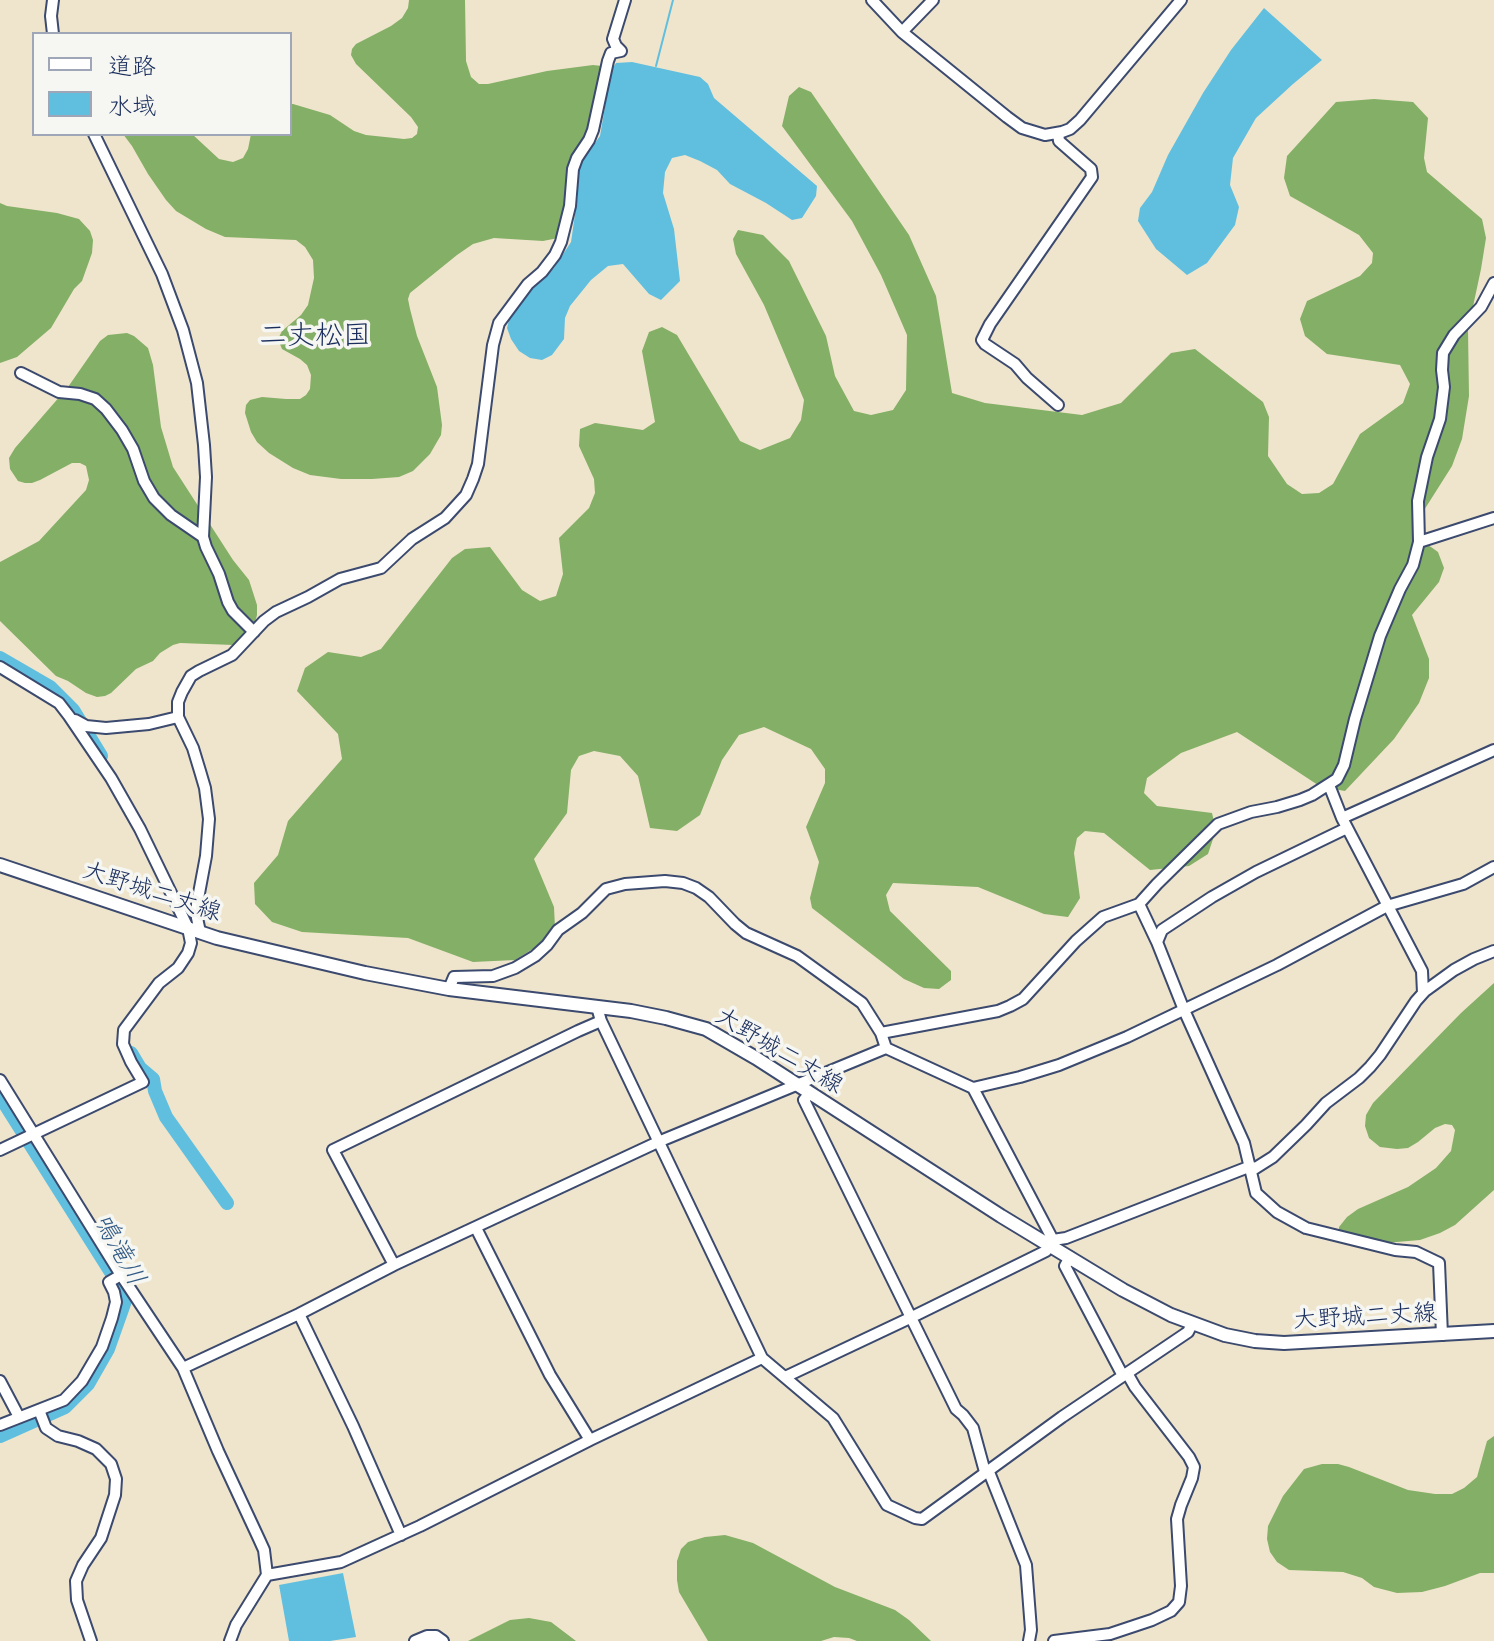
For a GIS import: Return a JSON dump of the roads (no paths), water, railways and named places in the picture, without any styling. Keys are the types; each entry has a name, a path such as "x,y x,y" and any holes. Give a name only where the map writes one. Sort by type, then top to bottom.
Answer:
{"main road":[{"name":"大野城二丈線","path":"0,865 217,938 365,973 449,989 654,1016 706,1029 797,1084 956,1189 1051,1242 1149,1305 1225,1335 1284,1343 1494,1331"}],"street":[{"path":"53,0 53,32"},
{"path":"0,1150 143,1082 123,1044 124,1030 159,983 178,968 188,953 197,918 206,856 209,819 205,788 193,748 178,717 178,702 187,681 199,671 232,655 276,612 340,579 381,568 412,539 445,518 466,495 478,464 493,345 499,323 528,284 542,272 561,242 570,206 573,169 593,130 611,53 621,51 613,39 625,0"},
{"path":"872,0 902,32 1022,128 1045,135 1070,129 1080,120 1181,0"},
{"path":"902,32 933,0"},
{"path":"1058,133 1059,141 1091,169 1092,177 982,340 1015,364 1058,405"},
{"path":"95,136 174,303 197,383 206,477 203,537 228,602 254,632"},
{"path":"881,1033 998,1011 1023,999 1076,941 1103,917 1139,904 1218,824 1300,800 1337,779 1344,765 1361,695 1380,636 1413,565 1419,542 1418,501 1427,457 1440,419 1444,387 1443,353 1454,335 1481,307 1493,287"},
{"path":"21,373 59,392 95,399 122,430 154,498 171,515 203,537"},
{"path":"1419,542 1494,518"},
{"path":"0,667 59,703 69,716 111,778 194,930"},
{"path":"69,716 86,726 106,728 178,717"},
{"path":"1157,942 1162,930 1212,897 1345,823 1494,750"},
{"path":"1329,785 1345,823 1422,971 1423,993"},
{"path":"183,1368 658,1142 886,1048 973,1088 1020,1077 1059,1065 1127,1037 1277,965 1387,906 1463,884 1494,867"},
{"path":"449,989 454,977 493,976 535,956 558,930 582,913 606,889 625,884 683,883 709,897 746,933 797,956 862,1003 881,1033 886,1048"},
{"path":"1139,904 1244,1143 1256,1193 1291,1222 1327,1234 1416,1252 1439,1263 1442,1335"},
{"path":"785,1377 1046,1251 1051,1242 1251,1166 1254,1169 1273,1157 1326,1103 1359,1078 1380,1055 1423,993 1454,970 1494,951"},
{"path":"597,1007 762,1358 833,1418 887,1505 922,1519 1062,1417 1188,1332 1192,1324"},
{"path":"394,1265 333,1150 601,1021"},
{"path":"0,1080 121,1275 183,1368 264,1550 267,1575 236,1625 230,1641"},
{"path":"973,1088 1051,1242"},
{"path":"810,1093 804,1100 956,1409 973,1428 987,1472 1026,1565 1031,1630 1029,1641"},
{"path":"476,1228 550,1375 590,1440"},
{"path":"1054,1641 1110,1634 1152,1620 1171,1611 1179,1602 1177,1519 1194,1467 1125,1374 1065,1266 1070,1257"},
{"path":"0,1425 64,1400 82,1381 102,1347 116,1302 109,1282 121,1275"},
{"path":"299,1314 401,1535"},
{"path":"267,1575 341,1562 762,1358"},
{"path":"0,1381 19,1417"},
{"path":"39,1410 46,1428 58,1436 96,1449 111,1464 116,1479 115,1495 101,1538 76,1581 77,1600 91,1641"},
{"path":"415,1641 427,1636 436,1636 443,1641"}],"water":[{"path":"1264,8 1322,60 1256,118 1233,158 1230,185 1239,207 1235,225 1207,263 1187,275 1156,249 1138,221 1140,208 1152,192 1168,155 1203,93"},
{"path":"632,62 700,77 708,84 714,98 817,186 816,196 802,218 792,220 730,184 717,170 700,161 685,155 672,158 665,172 663,193 674,229 680,281 661,300 649,294 623,264 608,266 591,280 570,306 565,318 564,339 552,355 542,360 530,358 519,351 511,339 507,328 509,320 529,291 554,268 571,242 578,194 577,172 600,136 611,71 616,63"},
{"path":"343,1573 356,1637 330,1641 289,1641 279,1585"}],"waterway":[{"path":"656,66 673,0"},
{"path":"0,658 50,687 73,710 101,756"},
{"path":"131,1053 140,1068 153,1079 166,1117 227,1203"},
{"name":"鳴滝川","path":"0,1096 121,1288 125,1301 108,1349 88,1384 65,1407 0,1436"}],"district":[{"name":"二丈松国","path":"315,336"}]}
